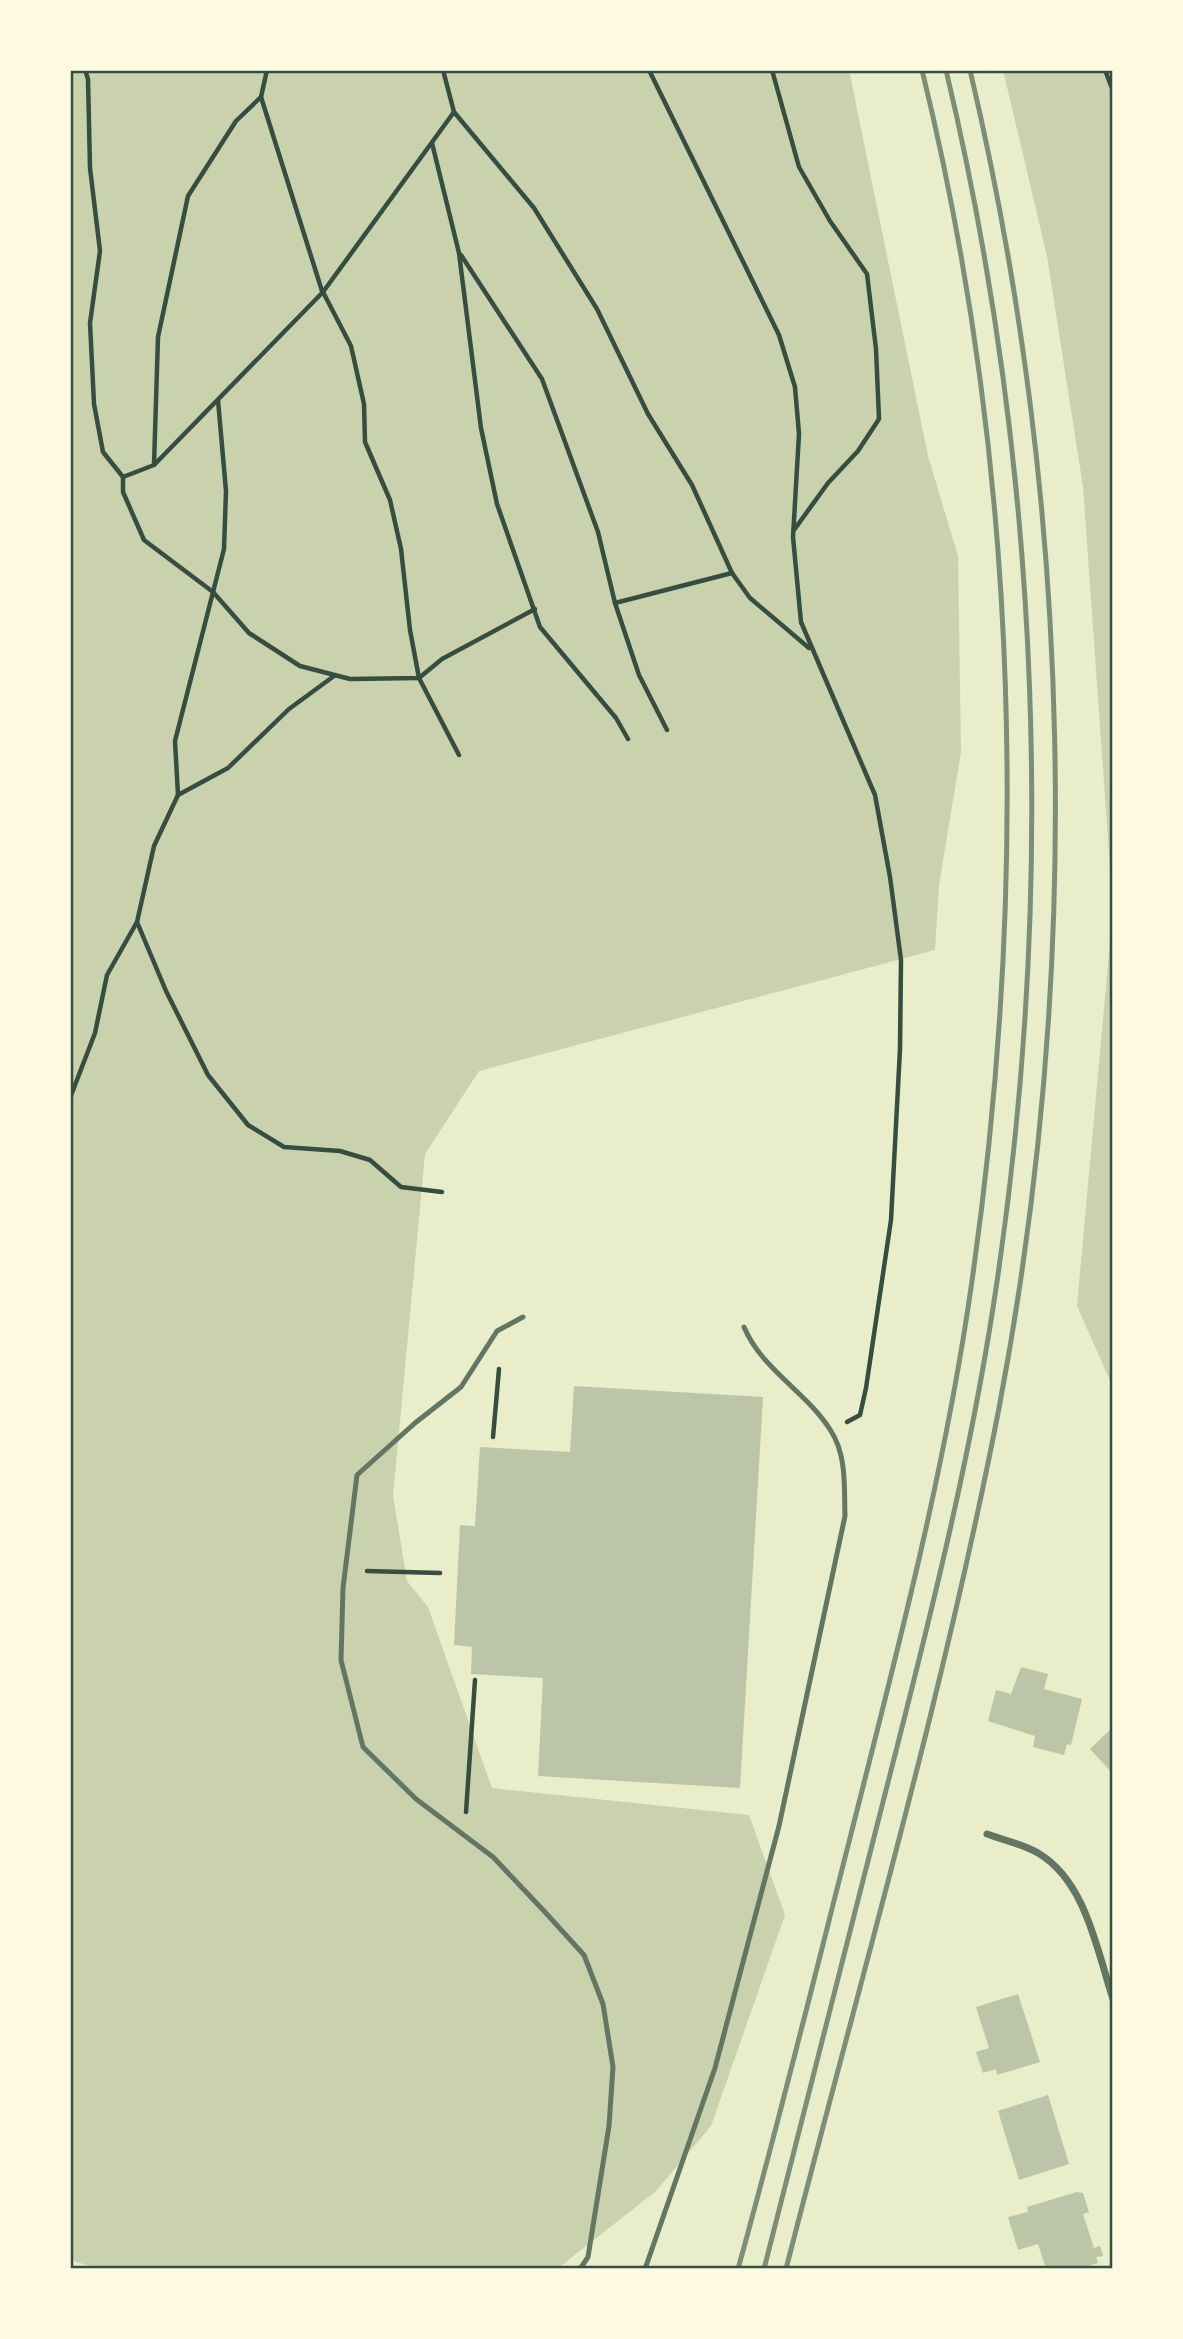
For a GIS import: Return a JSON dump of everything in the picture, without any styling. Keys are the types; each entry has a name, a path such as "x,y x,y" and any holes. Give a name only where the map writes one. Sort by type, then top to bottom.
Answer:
{"street":[{"path":"987,1835 1038,1853 1066,1876 1082,1908 1113,1999"}],"lane":[{"path":"523,1317 497,1331 461,1387 415,1423 357,1475 344,1570 341,1660 363,1747 416,1800 493,1857 584,1955 603,2004 613,2067 608,2126 588,2256 580,2269"},
{"path":"645,2269 715,2068 779,1826 845,1516 844,1469 832,1431 754,1350 744,1327"}],"path":[{"path":"85,70 88,79 90,168 100,251 90,323 94,404 103,452 123,477 123,492 144,540 213,592 248,633 300,666 350,679 419,678 442,659 535,609"},
{"path":"267,70 261,97 323,292 351,346 364,404 365,442 390,500 401,549 410,630 419,678 459,755"},
{"path":"443,70 454,112 534,208 586,290 648,414 692,485 732,573 751,598 810,649"},
{"path":"649,70 779,335 795,387 799,434 793,531 797,592 810,649 849,731 875,796 901,960 891,1220 878,1319 860,1415 832,1431"},
{"path":"772,70 799,167 830,222 867,274 876,349 879,419 858,451 828,483 793,531"},
{"path":"1105,70 1113,91"},
{"path":"154,465 158,337 188,196 236,121 261,97"},
{"path":"123,477 154,465 323,292 454,112"},
{"path":"432,144 459,253 481,428 497,504 548,640 616,718 628,739"},
{"path":"459,253 542,379 598,532 615,603 639,675 667,730"},
{"path":"70,1098 94,1033 107,975 137,922 154,846 178,795 175,741 224,549 226,491 218,400"},
{"path":"615,603 732,573"},
{"path":"178,795 228,768 289,709 334,676"},
{"path":"137,922 166,991 208,1075 248,1125 285,1147 340,1152 370,1160 401,1188 442,1192"},
{"path":"490,1342 499,1360 493,1437"},
{"path":"344,1570 440,1573"},
{"path":"464,1836 475,1680"}],"green space":[{"path":"70,70 849,70 928,456 958,556 961,752 939,885 935,950 479,1071 425,1154 393,1496 407,1581 428,1607 492,1788 749,1815 785,1915 711,2126 656,2191 557,2269 100,2269 70,2260"},
{"path":"1003,70 1113,70 1113,909 1083,487 1047,256"},
{"path":"1113,909 1113,1387 1077,1306"}],"building":[{"path":"574,1386 763,1397 740,1788 538,1776 543,1678 471,1674 472,1647 454,1645 460,1525 475,1526 480,1447 570,1452"},
{"path":"1021,1667 1048,1674 1044,1689 1082,1699 1071,1745 1067,1744 1064,1755 1033,1747 1035,1736 988,1721 996,1690 1011,1694"},
{"path":"1113,1727 1113,1774 1090,1749"},
{"path":"1018,1994 1040,2062 997,2075 996,2069 983,2073 976,2052 989,2048 976,2007"},
{"path":"1048,2095 1069,2164 1019,2180 998,2111"},
{"path":"1077,2192 1083,2193 1089,2212 1083,2214 1094,2248 1100,2246 1103,2256 1096,2257 1098,2263 1079,2269 1046,2269 1038,2244 1018,2250 1008,2217 1028,2212 1027,2207"}],"railway":[{"path":"738,2269 884,1703 945,1441 968,1308 988,1153 1001,998 1007,842 1005,686 996,531 980,376 955,222 922,70"},
{"path":"764,2269 911,1693 962,1474 993,1308 1013,1154 1026,998 1032,843 1030,687 1020,531 1003,376 978,222 946,70"},
{"path":"786,2269 899,1840 977,1517 999,1408 1026,1242 1044,1074 1054,906 1055,737 1047,569 1030,401 1004,235 970,70"}]}
